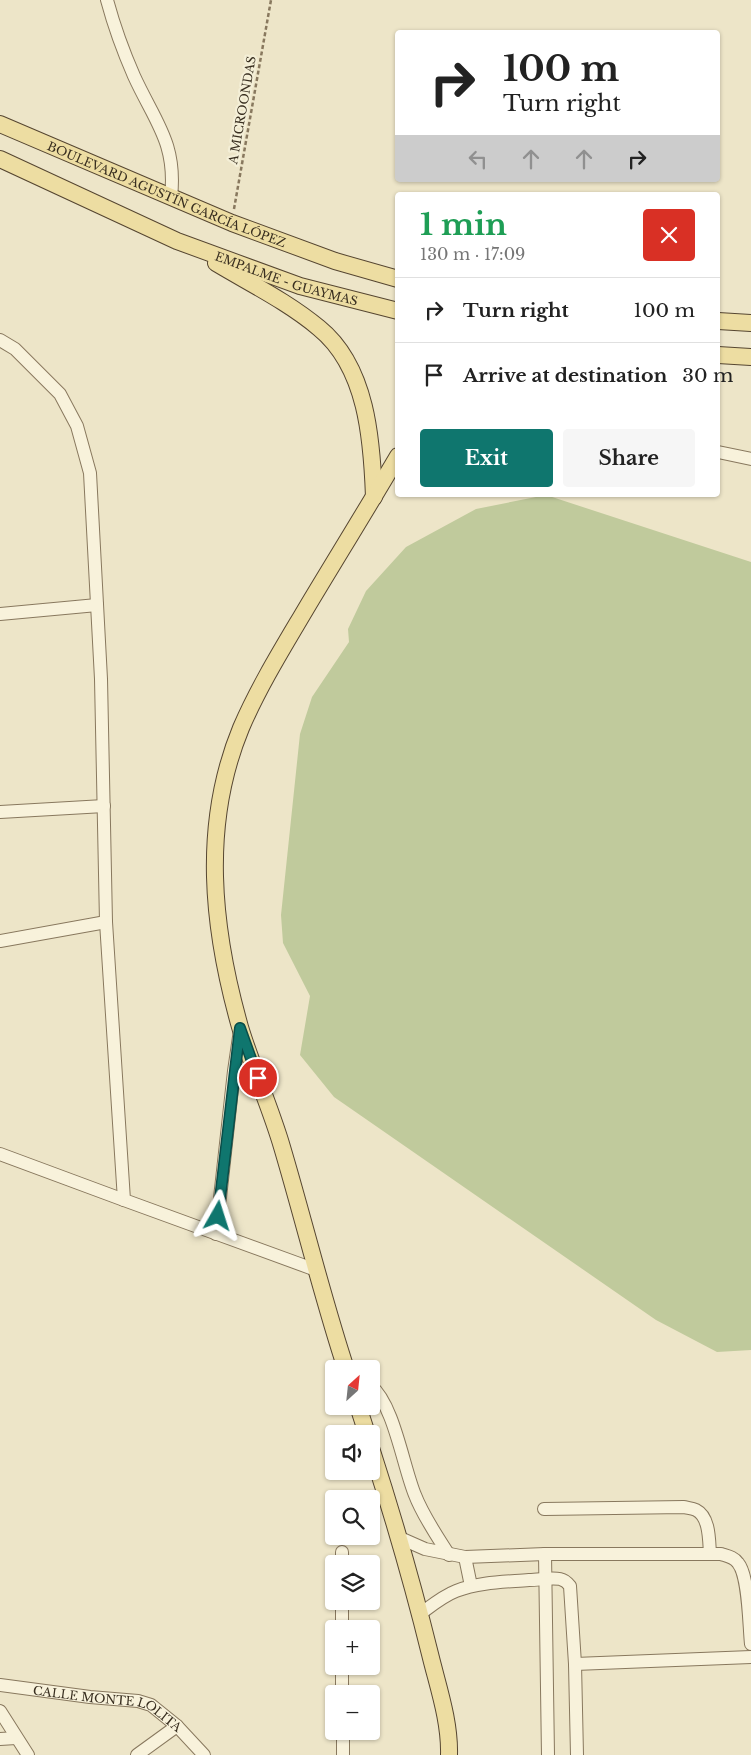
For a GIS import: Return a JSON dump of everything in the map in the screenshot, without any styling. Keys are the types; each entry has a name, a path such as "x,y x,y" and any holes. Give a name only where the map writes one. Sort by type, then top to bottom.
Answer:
{"main road":[{"name":"BOULEVARD AGUSTÍN GARCÍA LÓPEZ","path":"0,124 232,223 335,260"},
{"path":"0,159 177,241 292,307 321,329 341,352 354,376 361,398 372,466 374,497"},
{"name":"EMPALME - GUAYMAS","path":"177,241 300,286 395,310"},
{"path":"335,260 395,278"},
{"path":"335,260 395,288"},
{"path":"720,321 751,323"},
{"path":"720,355 751,356"},
{"path":"343,1360 281,1145 240,1028 218,930 214,890 215,854 219,807 241,729 282,648 374,497 391,473"},
{"path":"380,1476 400,1538 445,1714 449,1755"}],"street":[{"path":"107,0 126,58 167,142 172,157 171,197"},
{"path":"0,340 15,349 60,394 77,426 90,473 101,689 106,922 124,1200"},
{"path":"720,452 751,459"},
{"path":"0,614 97,605"},
{"path":"0,812 104,806"},
{"path":"0,941 106,922"},
{"path":"216,1234 240,1028"},
{"path":"0,1154 316,1270"},
{"path":"380,1394 386,1405 408,1478 416,1497 449,1555"},
{"path":"544,1509 684,1507 696,1510 703,1516 707,1527 710,1554"},
{"path":"400,1538 425,1549 465,1557 545,1554 710,1554 729,1556 737,1561 742,1568 746,1586 751,1644"},
{"path":"545,1554 548,1755"},
{"path":"465,1557 471,1586"},
{"path":"420,1614 455,1591 471,1586 545,1579 560,1579 566,1582 570,1586 575,1664 577,1755"},
{"path":"575,1664 751,1657"},
{"name":"CALLE MONTE LOLITA","path":"0,1685 90,1697 138,1700 151,1705 177,1726 204,1755"},
{"path":"0,1711 28,1755"},
{"path":"137,1755 177,1726"},
{"path":"0,1739 16,1738"},
{"path":"342,1740 343,1755"}],"path":[{"name":"A MICROONDAS","path":"232,223 271,0"}],"green space":[{"path":"536,497 552,497 751,562 751,1350 717,1352 656,1320 334,1097 300,1055 310,996 283,943 281,915 300,734 312,697 349,642 348,629 366,591 406,547 476,509"}],"route":[{"path":"218,1216 240,1028 258,1078"}]}
